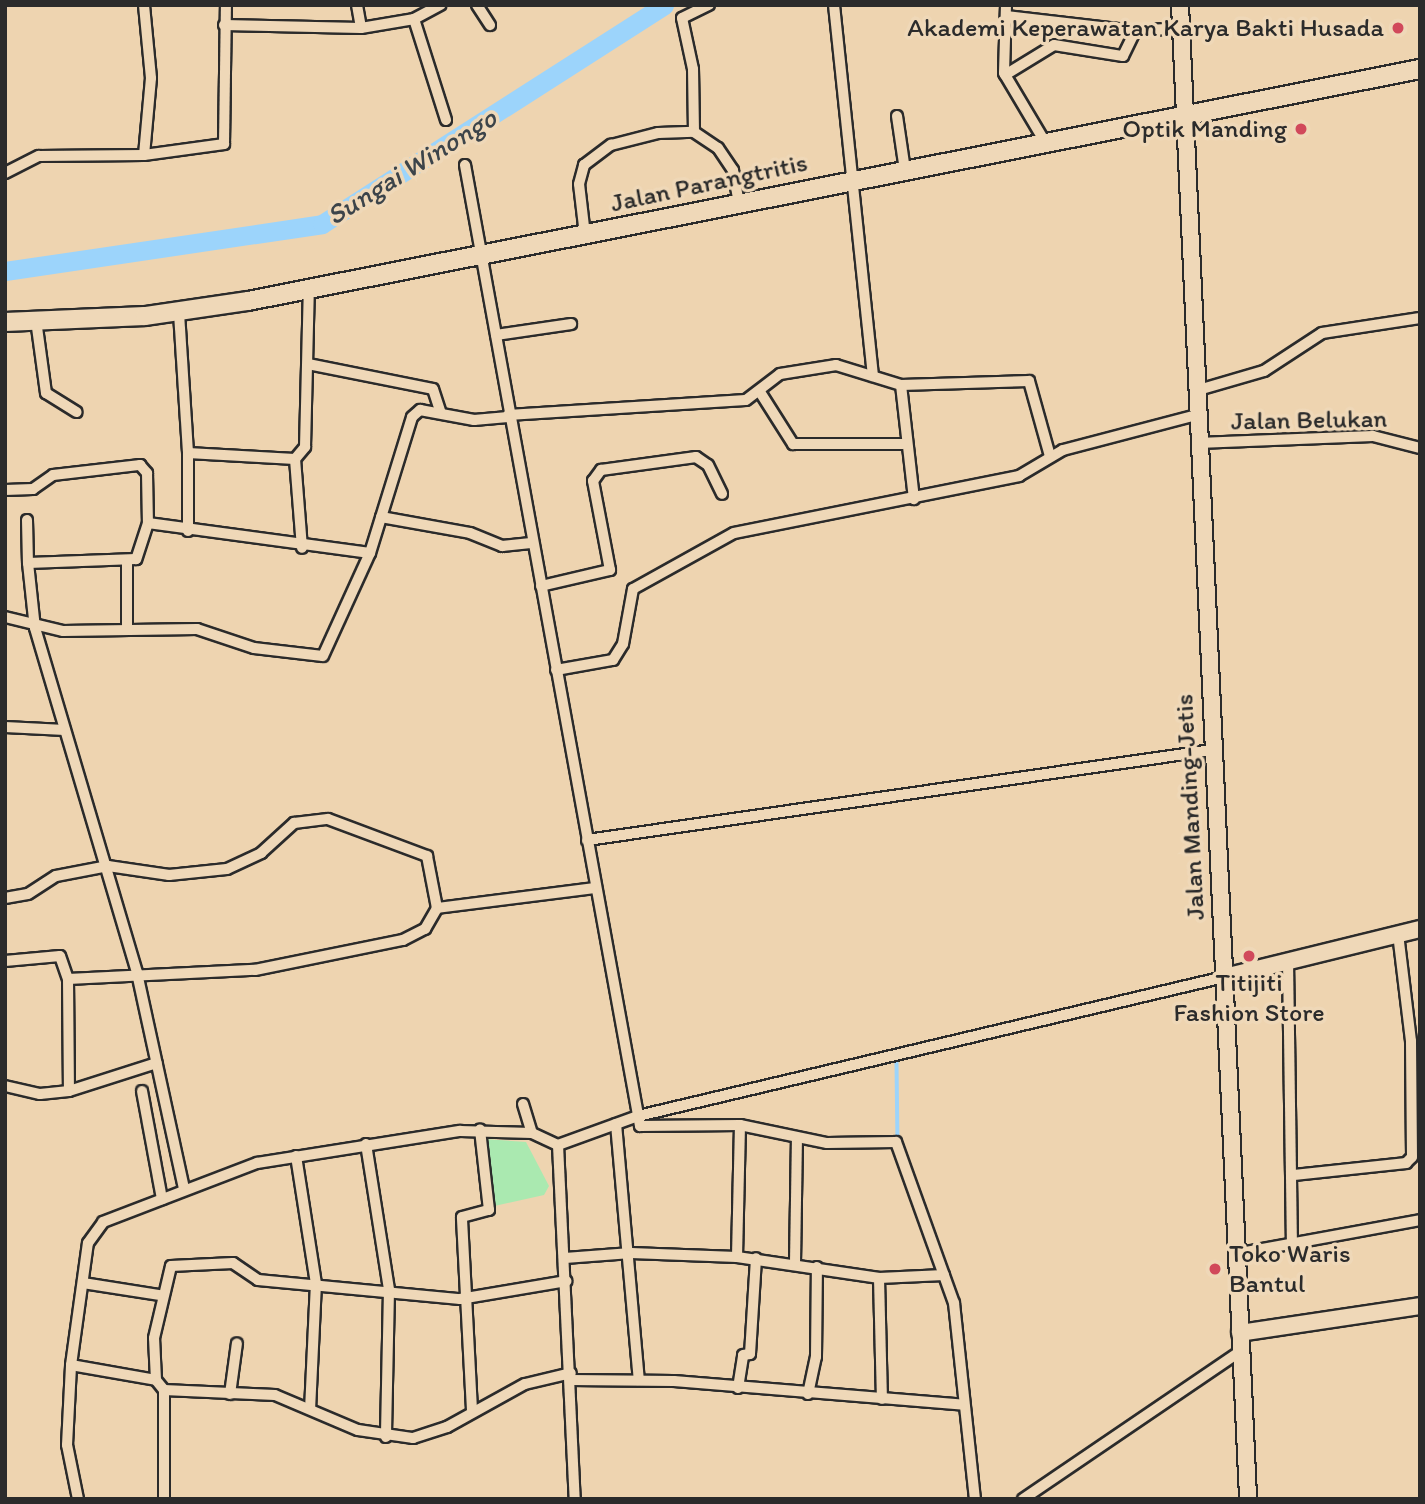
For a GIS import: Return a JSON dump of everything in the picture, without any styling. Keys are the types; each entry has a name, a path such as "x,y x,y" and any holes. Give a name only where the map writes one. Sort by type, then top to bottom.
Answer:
{"main road":[{"name":"Jalan Manding-Jetis","path":"1180,5 1196,415 1248,1499"},
{"name":"Jalan Parangtritis","path":"5,322 179,313 739,205 1184,113 1420,69"},
{"path":"1224,977 1420,929"},
{"path":"1240,1333 1420,1306"}],"street":[{"path":"5,173 39,156 144,155 227,140 224,25 226,5"},
{"path":"357,5 361,28"},
{"path":"224,25 361,28 414,19 440,5"},
{"path":"477,5 490,25"},
{"path":"694,132 692,69 682,18 709,5"},
{"path":"834,5 858,179 873,376"},
{"path":"143,6 151,78 144,155"},
{"path":"1045,142 1005,75 1006,10 1135,31 1180,28"},
{"path":"414,19 446,120"},
{"path":"1005,75 1054,45 1126,55 1135,31"},
{"path":"897,116 905,170"},
{"path":"585,235 579,184 591,157 658,133 694,132 726,155 739,205"},
{"path":"465,165 531,543 640,1125 649,1128 740,1125 797,1138 896,1142 958,1320 975,1499"},
{"path":"188,453 295,459 304,451 309,288"},
{"path":"179,313 188,453 188,531"},
{"path":"1195,391 1264,371 1322,332 1420,318"},
{"path":"36,320 46,393 76,412"},
{"path":"496,335 570,324"},
{"path":"308,364 433,389 441,413"},
{"path":"5,617 35,628 197,629 254,648 318,658 332,647 370,553 412,417 419,410 474,420 738,401 760,392 780,374 827,365 901,385 1029,382 1050,456"},
{"path":"901,385 903,444 914,499"},
{"path":"760,392 793,444 903,444"},
{"path":"556,670 613,660 623,644 633,589 708,545 778,520 914,499 1019,476 1050,456 1196,415"},
{"name":"Jalan Belukan","path":"1198,443 1373,436 1420,448"},
{"path":"541,586 610,570 593,481 601,470 696,457 708,465 722,494"},
{"path":"295,459 302,548"},
{"path":"5,490 33,489 53,475 140,465 147,473 148,523 139,556 127,561 28,563"},
{"path":"381,517 470,533 502,545 531,543"},
{"path":"27,520 28,563 35,628 108,866 137,972 184,1188"},
{"path":"148,523 302,548 370,553"},
{"path":"127,561 127,629"},
{"path":"5,727 65,730"},
{"path":"587,840 1212,750"},
{"path":"5,898 28,894 56,876 108,866 169,875 227,869 261,853 294,823 335,820 427,856 437,908"},
{"path":"68,979 137,972 255,970 365,950 417,934 437,908 596,888"},
{"path":"1294,1175 1411,1159 1415,1022 1398,934"},
{"path":"5,961 60,956 68,979 69,1091"},
{"path":"1288,961 1294,1175 1292,1243"},
{"path":"78,1499 67,1445 71,1365 88,1243 97,1227 232,1169 366,1144 480,1130 532,1133 558,1145 638,1116 1224,977"},
{"path":"5,1086 40,1094 69,1091 157,1063"},
{"path":"142,1091 162,1199"},
{"path":"523,1104 532,1133"},
{"path":"616,1124 631,1253 639,1380"},
{"path":"737,1257 740,1125"},
{"path":"472,1410 469,1298 462,1217 489,1210 480,1130"},
{"path":"794,1263 797,1138"},
{"path":"366,1144 389,1290 386,1437"},
{"path":"558,1145 575,1499"},
{"path":"296,1156 316,1283 310,1409"},
{"path":"1235,1254 1420,1220"},
{"path":"565,1258 631,1253 737,1257 817,1266 879,1278 944,1275"},
{"path":"738,1388 743,1355 750,1354 756,1258"},
{"path":"156,1380 160,1295 167,1269 178,1264 233,1263 258,1280 469,1298 566,1281"},
{"path":"808,1394 817,1357 817,1266"},
{"path":"879,1278 882,1399"},
{"path":"83,1283 160,1295"},
{"path":"230,1394 237,1343"},
{"path":"1023,1499 1241,1351"},
{"path":"71,1365 156,1380 164,1390 163,1499"},
{"path":"164,1390 275,1395 386,1437 424,1436 525,1384 571,1376 964,1405"}],"green space":[{"path":"484,1139 526,1142 549,1186 544,1195 490,1207"}],"waterway":[{"name":"Sungai Winongo","path":"5,271 322,224 664,5"},
{"path":"897,1063 898,1142"},
{"path":"951,1280 956,1295"},
{"path":"960,1313 970,1403"},
{"path":"979,1487 980,1499"}],"place":[{"name":"Akademi Keperawatan Karya Bakti Husada","path":"1398,28"},
{"name":"Optik Manding","path":"1301,129"},
{"name":"Titijiti Fashion Store","path":"1249,956"},
{"name":"Toko Waris Bantul","path":"1215,1269"}]}
